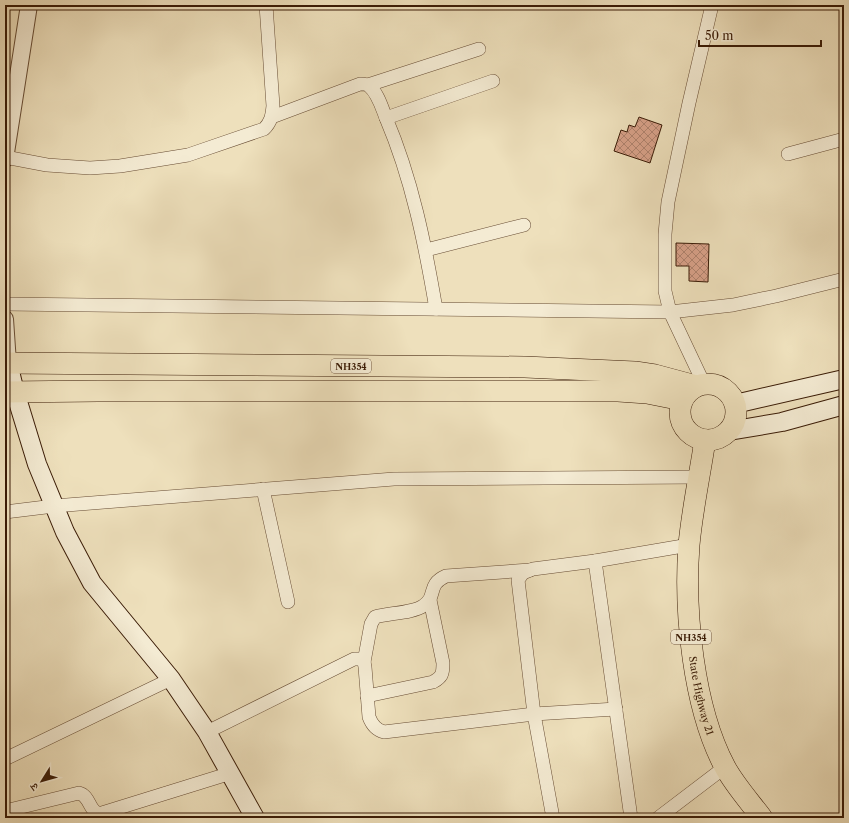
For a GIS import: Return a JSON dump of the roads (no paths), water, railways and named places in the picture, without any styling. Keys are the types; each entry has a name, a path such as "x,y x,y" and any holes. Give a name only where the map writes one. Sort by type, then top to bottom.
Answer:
{"highway":[{"name":"NH354","path":"6,363 525,367 635,372 655,375 694,390"},
{"name":"NH354","path":"10,392 618,391 647,393 694,390 718,385 729,392 735,404"},
{"path":"694,390 680,413 684,426 692,435 705,440 718,439 729,431 734,423 736,414 735,404"},
{"name":"State Highway 21","path":"705,440 689,545 688,590 690,635 695,673 704,713 725,767 762,818"}],"main road":[{"path":"6,363 10,392 37,464 65,532 92,583 171,679 207,732 255,818"},
{"path":"735,404 844,379"},
{"path":"729,431 782,422 844,405"}],"street":[{"path":"27,5 5,158 47,165 90,168 120,166 188,155 264,129 272,117 273,106 266,5"},
{"path":"694,390 665,291 665,234 668,202 712,5"},
{"path":"272,117 360,84 368,85 479,49"},
{"path":"386,118 493,81"},
{"path":"368,85 374,91 386,118 400,152 411,188 426,250 436,309"},
{"path":"788,154 844,139"},
{"path":"426,250 524,225"},
{"path":"5,304 670,312 748,302 844,279"},
{"path":"5,319 6,363"},
{"path":"5,512 54,506 394,479 699,477"},
{"path":"263,489 288,602"},
{"path":"367,696 433,682 440,678 443,673 443,663 430,600 434,584 440,578 446,576 533,569 596,561 689,545"},
{"path":"596,561 631,818"},
{"path":"533,569 523,573 518,580 534,714 553,818"},
{"path":"430,600 422,607 375,617 370,624 364,662 369,717 377,730 384,732 534,714 616,710"},
{"path":"207,732 354,660 360,659 364,662"},
{"path":"5,759 171,679"},
{"path":"658,818 725,767"},
{"path":"5,812 79,793 84,794 94,812 98,814 231,773"}]}
